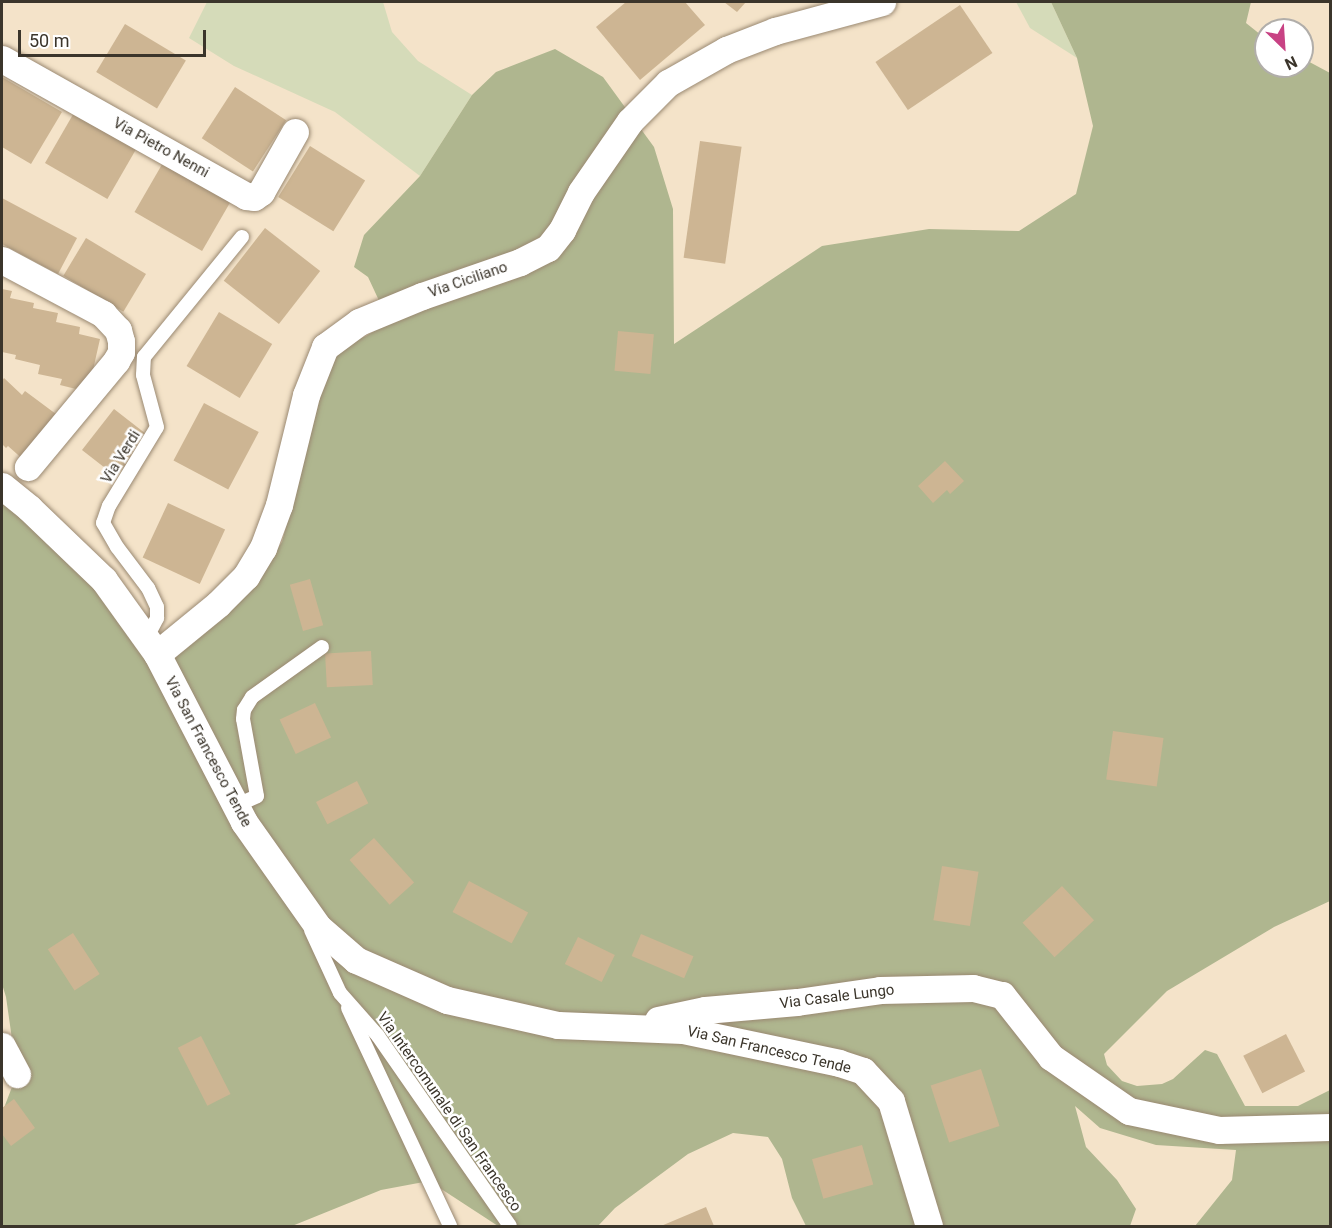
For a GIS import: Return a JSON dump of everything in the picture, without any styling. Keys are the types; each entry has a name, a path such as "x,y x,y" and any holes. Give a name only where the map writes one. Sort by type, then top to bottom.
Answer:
{"street":[{"name":"Via Ciciliano","path":"152,646 218,604 246,576 263,548 279,505 306,395 325,347 359,322 422,296 520,262 548,248 562,230 581,192 630,121 668,83 698,64 775,31 882,2"},
{"name":"Via Pietro Nenni","path":"2,59 246,196 254,197 261,192 295,132"},
{"path":"2,260 104,314 118,330 120,341 121,352 116,361 28,467"},
{"name":"Via San Francesco Tende","path":"2,486 29,508 104,579 152,646 244,822 318,927 356,960 447,1000 558,1025 683,1030 839,1063 863,1071 891,1101 929,1227"},
{"name":"Via Casale Lungo","path":"620,1028 705,1010 797,1002 880,990 973,988 1002,995 1051,1057 1129,1111 1219,1130 1330,1127"},
{"path":"2,1046 17,1074"}],"lane":[{"name":"Via Verdi","path":"152,646 157,607 148,588 117,547 103,523 109,506 154,437 157,427 143,375 144,357 242,237"},
{"path":"236,806 257,796 243,719 244,710 252,697 322,647"},
{"name":"Via Intercomunale di San Francesco","path":"292,890 340,993 378,1036 510,1227"},
{"path":"340,993 450,1227"}],"green space":[{"path":"207,2 383,2 392,32 418,61 472,95 420,176 335,112 234,66 189,38"},
{"path":"1016,2 1051,2 1077,58 1030,28"},
{"path":"1051,2 1251,2 1246,23 1254,29 1254,78 1314,78 1314,64 1330,73 1330,901 1274,927 1167,991 1104,1054 1107,1065 1122,1081 1137,1086 1162,1084 1173,1079 1205,1050 1217,1054 1245,1106 1298,1106 1330,1090 1330,1226 1195,1226 1232,1180 1236,1150 1156,1145 1100,1128 1075,1106 1086,1147 1117,1180 1136,1209 1130,1226 806,1226 792,1198 782,1159 768,1137 733,1133 688,1154 615,1208 598,1226 498,1226 429,1181 381,1190 292,1226 2,1226 2,1113 17,1074 6,997 2,984 2,487 157,653 186,649 207,626 254,583 282,542 329,364 338,347 366,336 389,322 368,277 354,267 364,235 420,176 472,95 496,72 555,49 603,77 654,147 673,209 674,344 822,246 929,229 1019,231 1076,194 1093,126 1077,58"}],"building":[{"path":"626,2 685,2 705,25 640,80 596,27"},
{"path":"724,2 746,2 737,12"},
{"path":"960,5 992,53 908,110 875,62"},
{"path":"125,24 186,61 157,109 96,72"},
{"path":"2,77 62,112 31,164 2,147"},
{"path":"235,87 286,120 253,171 202,138"},
{"path":"75,111 137,147 107,199 45,163"},
{"path":"700,141 742,147 725,264 684,258"},
{"path":"310,146 365,180 333,231 278,197"},
{"path":"164,161 232,200 202,251 134,212"},
{"path":"2,198 77,238 58,274 2,244"},
{"path":"265,228 320,271 279,324 224,281"},
{"path":"86,238 146,274 123,312 63,276"},
{"path":"2,289 12,291 10,298 34,303 33,308 58,313 56,322 80,327 79,334 100,339 88,392 60,385 62,379 38,374 40,365 15,359 16,355 2,352"},
{"path":"219,312 272,344 240,398 187,366"},
{"path":"618,331 654,334 650,374 615,371"},
{"path":"4,378 22,395 25,391 64,420 26,462 8,446 6,448 2,444 2,381"},
{"path":"204,403 259,432 228,489 173,460"},
{"path":"114,409 149,436 117,477 82,450"},
{"path":"945,461 964,481 950,494 947,490 933,503 918,486"},
{"path":"168,503 225,530 200,584 143,557"},
{"path":"310,579 323,625 303,631 290,585"},
{"path":"371,651 373,685 327,687 325,653"},
{"path":"315,703 331,737 296,754 280,719"},
{"path":"1113,731 1164,738 1157,787 1106,780"},
{"path":"357,781 368,803 327,824 316,802"},
{"path":"374,838 414,883 390,905 349,860"},
{"path":"942,866 979,872 970,926 933,920"},
{"path":"469,881 528,912 512,943 453,912"},
{"path":"1062,886 1094,920 1055,957 1023,923"},
{"path":"73,933 100,974 75,990 48,949"},
{"path":"641,934 693,956 684,978 632,956"},
{"path":"578,937 615,955 602,982 565,964"},
{"path":"1286,1034 1305,1071 1262,1093 1243,1056"},
{"path":"201,1036 231,1094 207,1106 178,1048"},
{"path":"981,1069 1000,1126 949,1142 931,1085"},
{"path":"14,1099 35,1128 11,1146 2,1134 2,1108"},
{"path":"862,1145 873,1184 823,1199 812,1159"},
{"path":"706,1207 714,1226 661,1226"}]}
